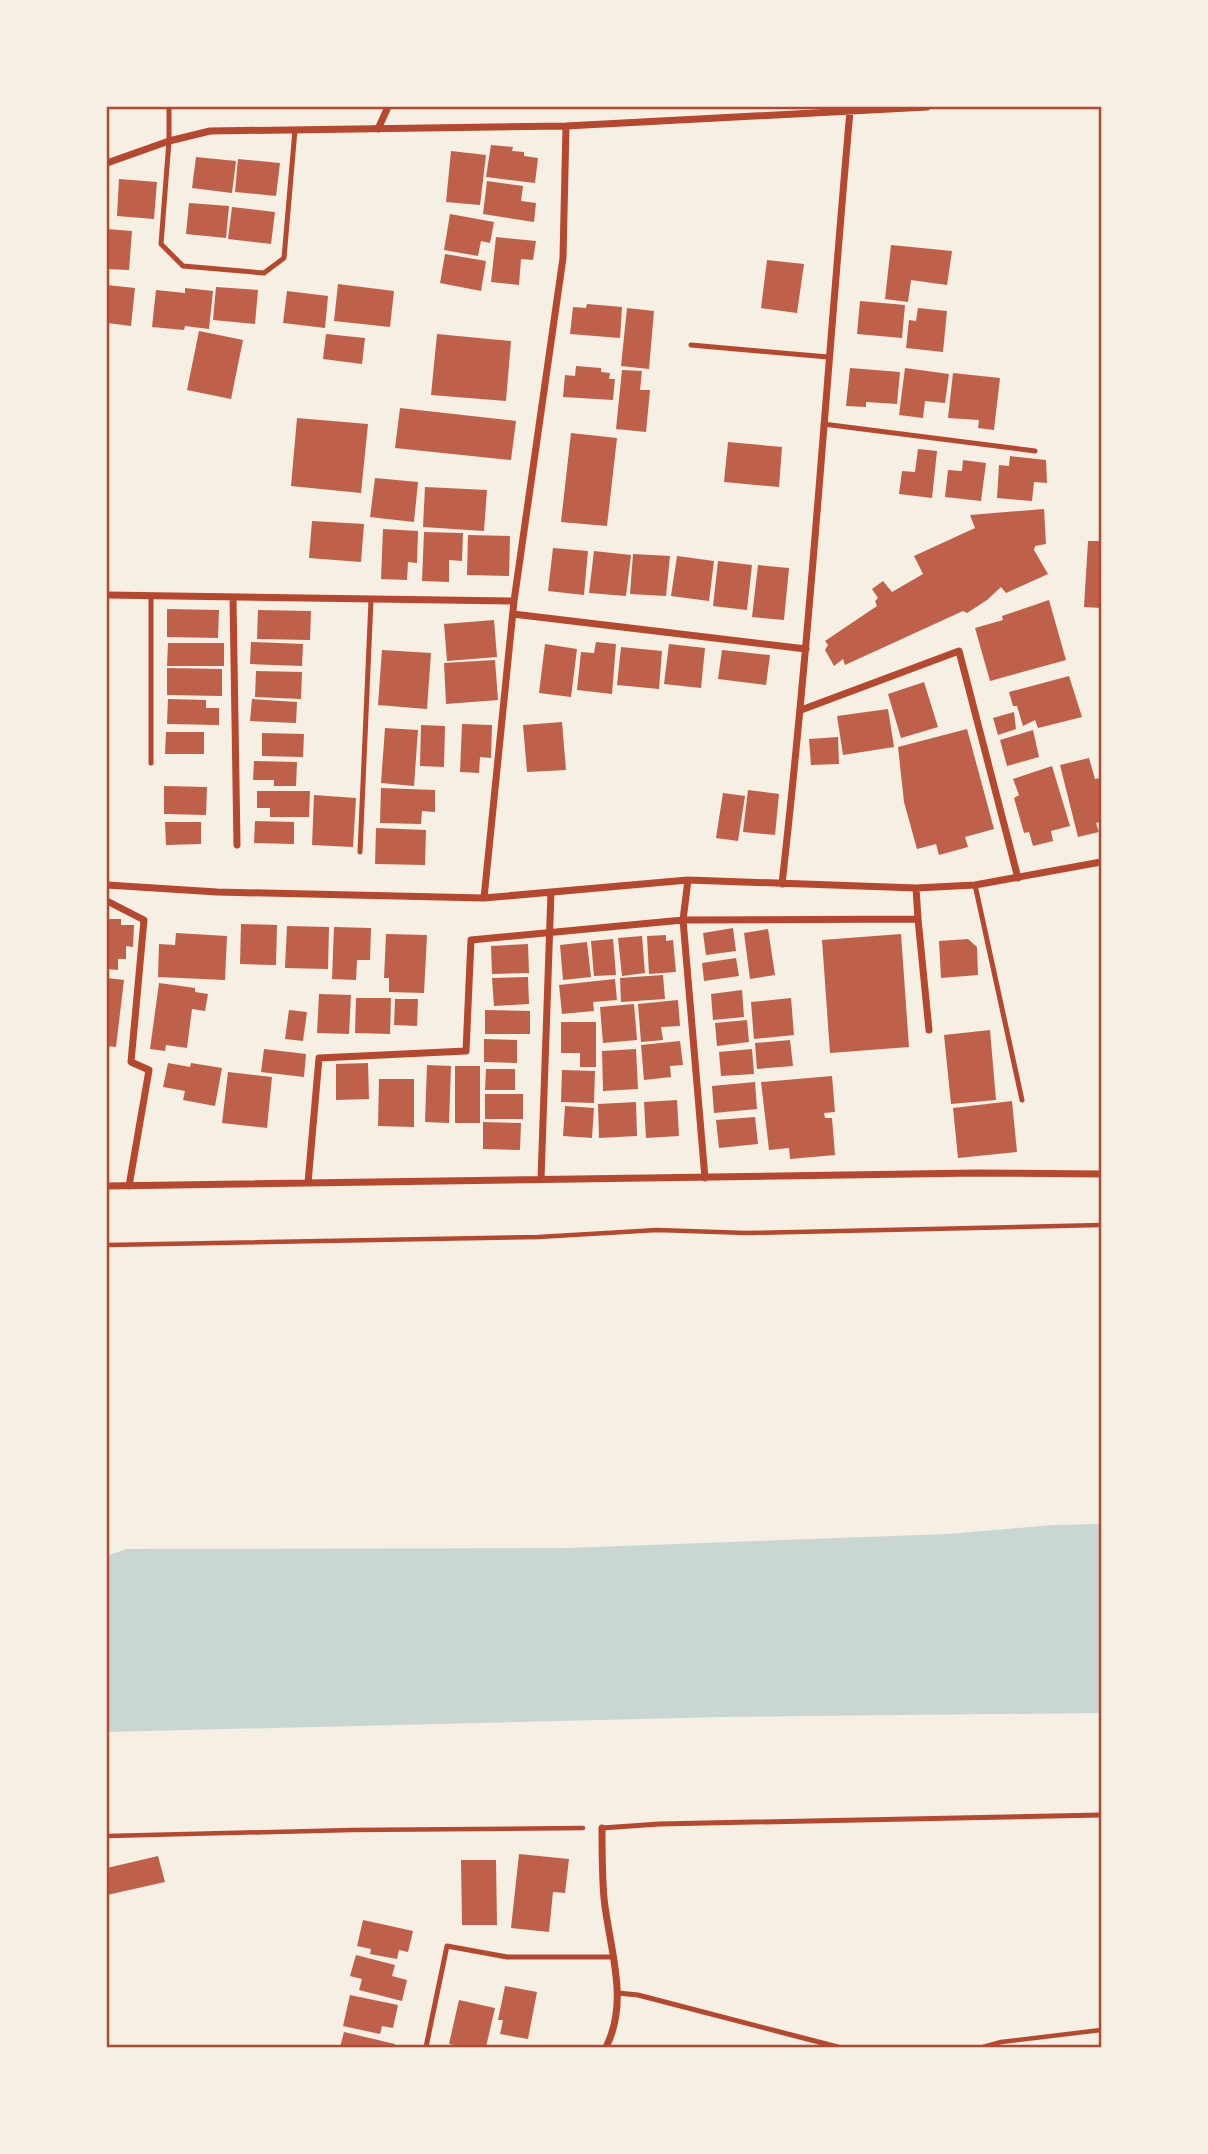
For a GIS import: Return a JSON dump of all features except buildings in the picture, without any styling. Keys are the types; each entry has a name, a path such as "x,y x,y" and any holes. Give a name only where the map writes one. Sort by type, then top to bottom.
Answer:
{"street":[{"path":"378,129 388,107"},
{"path":"107,163 169,141 211,131 566,126 927,107"},
{"path":"782,884 802,710 822,424 850,111"},
{"path":"484,898 514,601 563,258 566,126"},
{"path":"107,595 514,601"},
{"path":"233,598 237,845"},
{"path":"513,614 806,649"},
{"path":"802,710 959,651 1018,878"},
{"path":"107,886 217,892 484,898 688,880 916,888 975,885 1101,862"},
{"path":"688,880 683,920 705,1178"},
{"path":"916,888 929,1030"},
{"path":"541,1179 551,892"},
{"path":"107,901 144,920 131,1062 149,1070 129,1186"},
{"path":"308,1183 319,1058 466,1051 471,940 683,920 918,919"},
{"path":"107,1186 976,1173 1101,1174"},
{"path":"601,1828 604,1899 618,1993 612,2034 606,2047"}],"lane":[{"path":"169,107 161,244 183,266 264,274 284,258 295,130"},
{"path":"691,345 828,356"},
{"path":"822,424 1035,452"},
{"path":"150,763 151,597"},
{"path":"360,852 370,600"},
{"path":"975,885 1022,1100"},
{"path":"601,1828 673,1823 1101,1815"},
{"path":"426,2047 447,1946 507,1957 614,1957"},
{"path":"618,1993 638,1995 838,2047"}],"path":[{"path":"107,1244 538,1237 657,1230 747,1233 1101,1225"},
{"path":"107,1836 352,1829 601,1828"},
{"path":"983,2047 1001,2042 1101,2030"}],"shaded area":[{"path":"1101,1524 1101,1713 721,1717 107,1732 107,1556 126,1549 569,1548 947,1534 1053,1525"}]}
